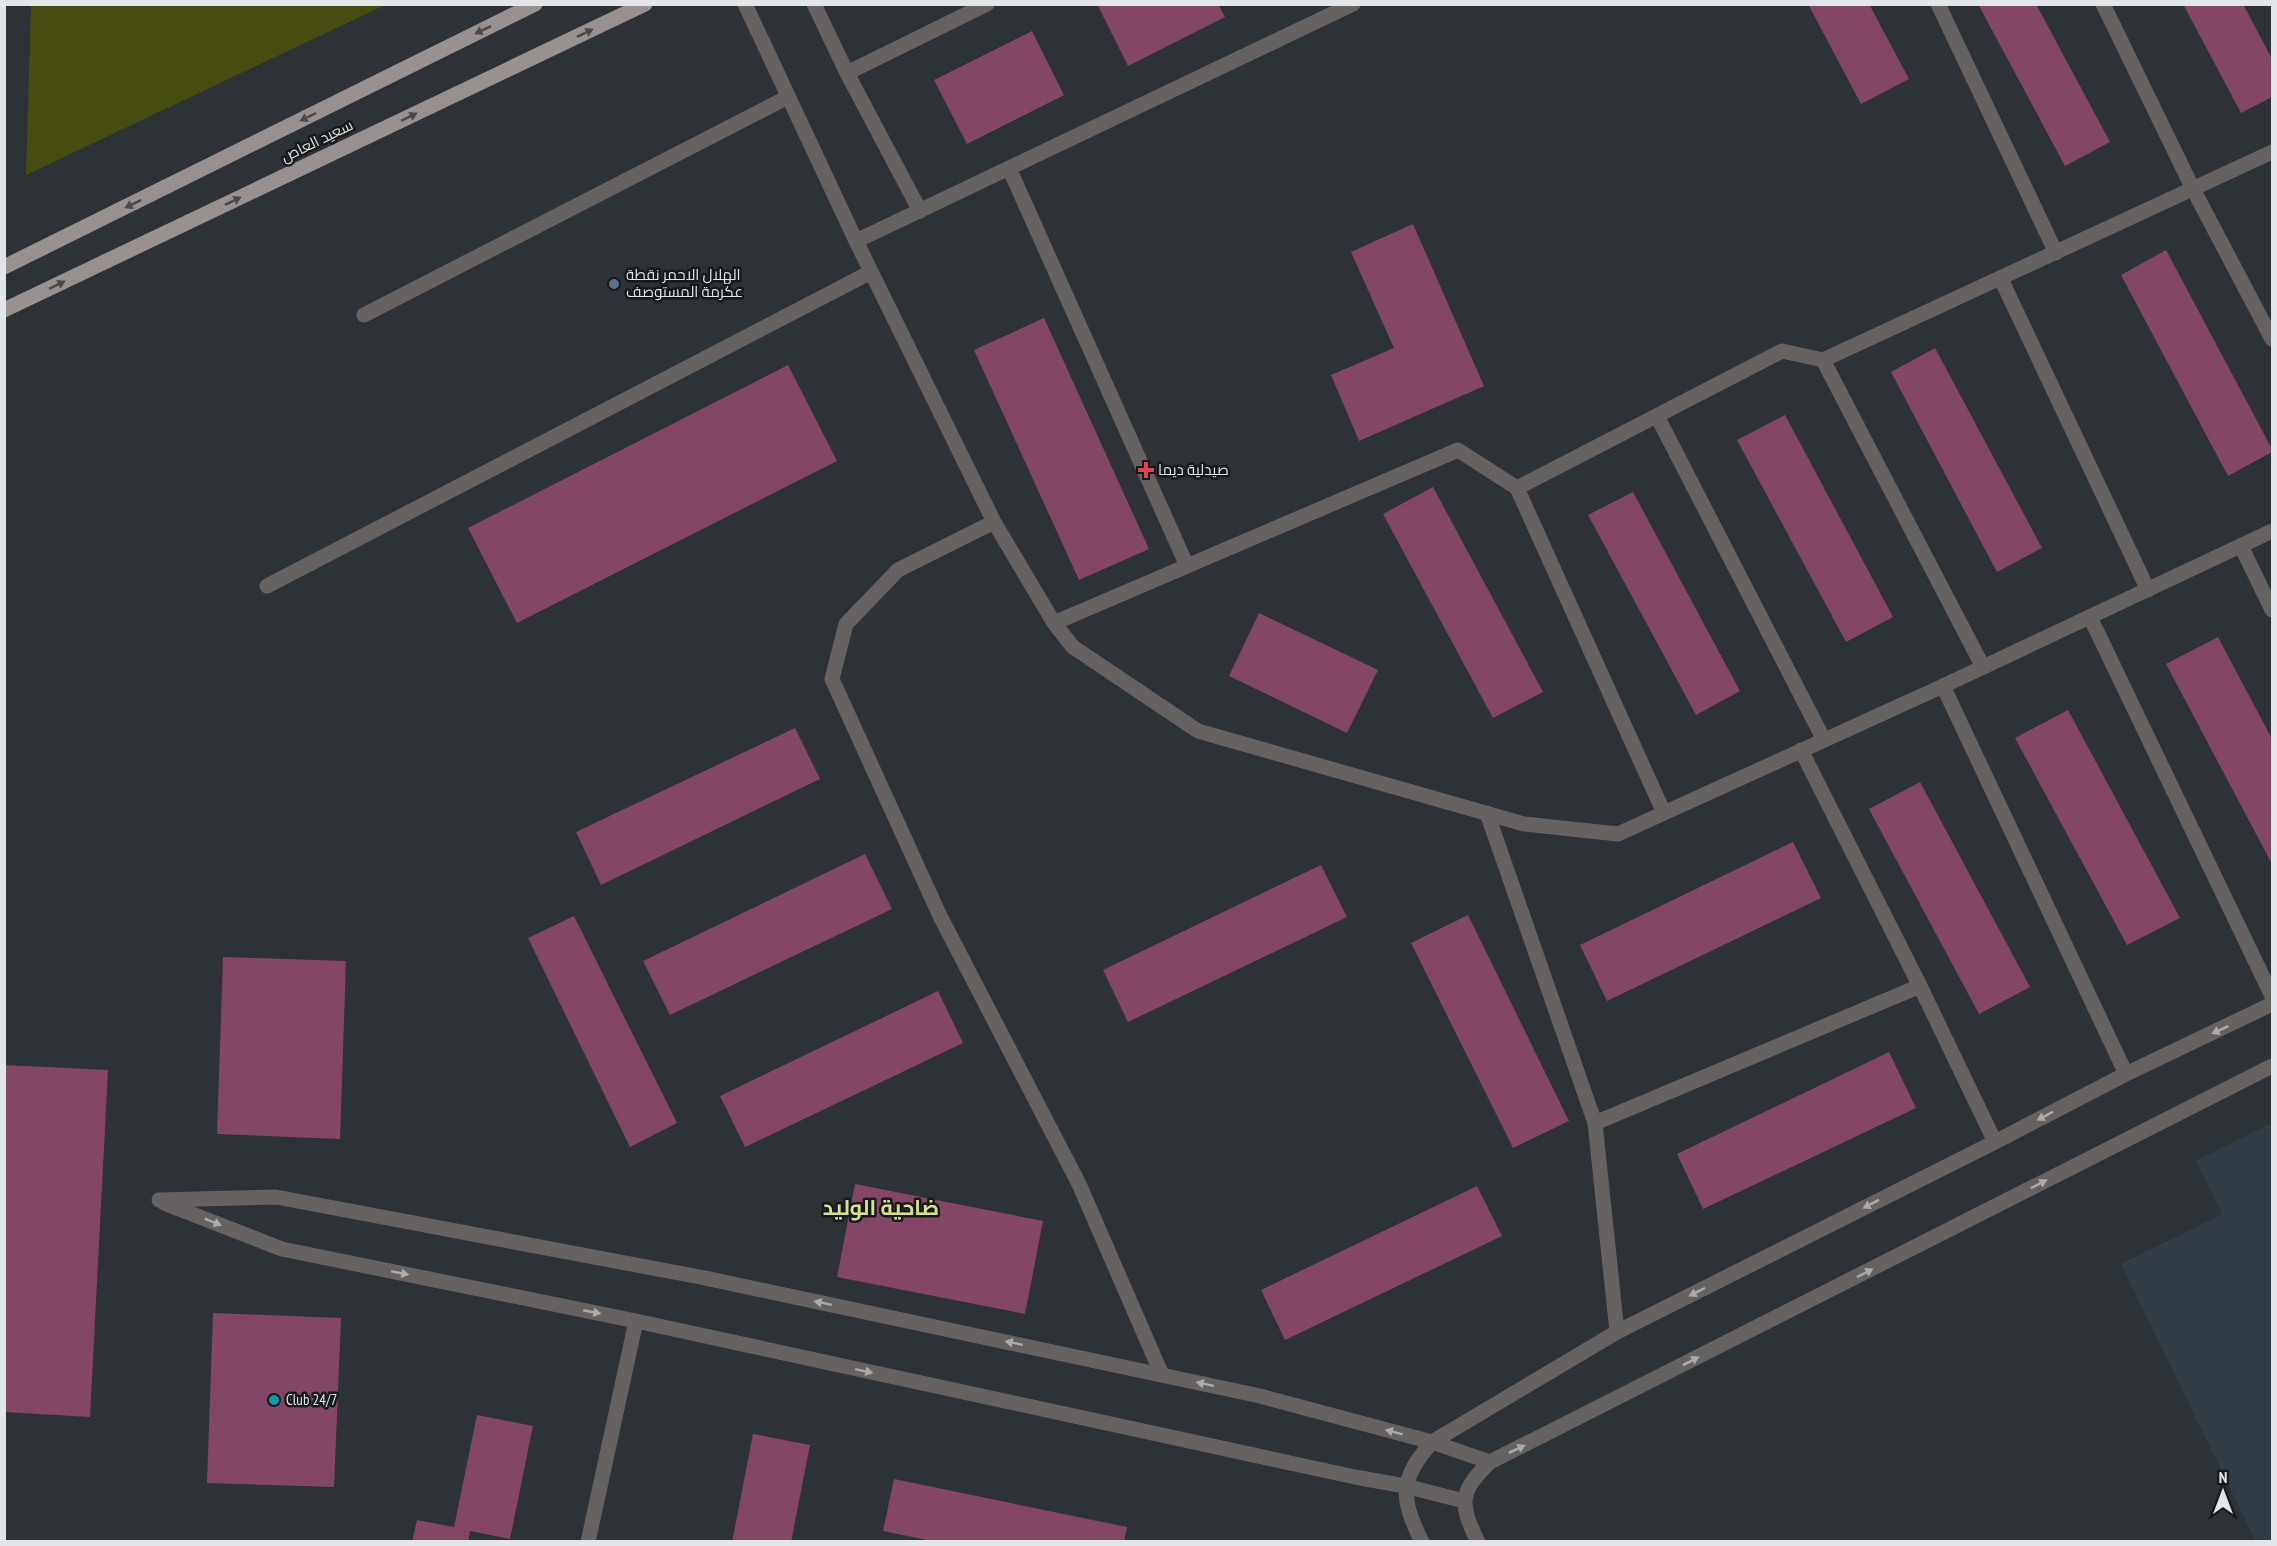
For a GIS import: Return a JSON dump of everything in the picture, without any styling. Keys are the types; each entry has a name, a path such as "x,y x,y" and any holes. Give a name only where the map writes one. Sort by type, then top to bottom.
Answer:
{"main road":[{"path":"4,267 535,4"},
{"name":"سعيد العاص","path":"4,310 645,4"}],"street":[{"path":"745,4 856,242 994,522 1054,623 1073,647 1198,731 1524,824 1618,834 1943,686 2272,531"},
{"path":"814,4 847,73 920,211"},
{"path":"847,73 987,4"},
{"path":"856,242 1353,4"},
{"path":"1938,4 2056,254"},
{"path":"2103,4 2193,189 2272,339"},
{"path":"364,315 788,97"},
{"path":"1517,488 1782,351 1823,360 2272,152"},
{"path":"1010,168 1187,566"},
{"path":"267,586 871,272"},
{"path":"2001,279 2148,590"},
{"path":"1823,360 1983,667"},
{"path":"1656,416 1824,740"},
{"path":"1054,623 1458,450 1517,488 1664,813"},
{"path":"994,522 898,570 846,624 832,679 940,916 1079,1184 1162,1375"},
{"path":"2241,546 2272,610"},
{"path":"2090,617 2272,996"},
{"path":"1943,686 2126,1074"},
{"path":"1801,750 1920,986 1995,1142"},
{"path":"1487,813 1595,1123 1617,1332"},
{"path":"1595,1123 1920,986"},
{"path":"1422,1542 1412,1522 1405,1486 1415,1462 1432,1442 1617,1332 2126,1074 2272,1004"},
{"path":"1478,1542 1467,1520 1464,1501 1471,1481 1490,1462 2272,1066"},
{"path":"1464,1501 1405,1486 636,1321 282,1249 159,1200 276,1197 700,1277 1260,1395 1432,1442 1490,1462"},
{"path":"588,1542 636,1321"}],"shaded area":[{"path":"2272,1123 2272,1541 2256,1542 2121,1264 2222,1214 2196,1161"}],"green space":[{"path":"31,4 385,5 26,175"}],"building":[{"path":"1097,4 1218,4 1225,17 1128,66"},
{"path":"1808,4 1869,4 1909,79 1861,104"},
{"path":"1978,4 2036,4 2110,142 2065,166"},
{"path":"2183,4 2243,4 2272,59 2272,97 2241,113"},
{"path":"1032,31 1064,95 967,144 934,80"},
{"path":"1413,224 1484,386 1359,441 1331,375 1394,348 1351,252"},
{"path":"2166,250 2272,449 2272,452 2228,476 2121,275"},
{"path":"1044,318 1149,549 1079,580 974,350"},
{"path":"1935,348 2042,548 1997,572 1891,372"},
{"path":"788,365 837,461 517,623 468,528"},
{"path":"1785,415 1893,617 1846,642 1737,440"},
{"path":"1433,487 1543,692 1493,718 1383,514"},
{"path":"1633,492 1740,691 1696,715 1588,515"},
{"path":"1259,613 1378,670 1347,733 1229,676"},
{"path":"2218,637 2272,739 2272,864 2166,664"},
{"path":"2068,710 2180,918 2127,945 2015,738"},
{"path":"795,728 820,779 601,885 576,832"},
{"path":"1920,782 2030,987 1979,1014 1869,809"},
{"path":"1793,842 1821,898 1607,1001 1580,945"},
{"path":"865,854 892,909 670,1015 643,961"},
{"path":"1321,865 1347,917 1128,1022 1103,970"},
{"path":"1468,915 1569,1121 1513,1148 1411,943"},
{"path":"574,916 677,1123 630,1147 528,938"},
{"path":"223,957 346,961 340,1139 217,1134"},
{"path":"938,991 963,1043 745,1147 720,1096"},
{"path":"1889,1052 1916,1108 1703,1209 1677,1154"},
{"path":"4,1065 108,1070 90,1417 4,1412"},
{"path":"855,1184 1043,1221 1025,1314 837,1277"},
{"path":"1477,1186 1502,1236 1285,1340 1261,1290"},
{"name":"Club 24/7","path":"213,1313 341,1318 334,1487 207,1483"},
{"path":"477,1415 533,1426 510,1539 470,1531 468,1542 412,1542 417,1520 454,1527"},
{"path":"753,1434 810,1445 791,1542 732,1542"},
{"path":"894,1479 1127,1527 1124,1542 937,1542 883,1531"}],"place":[{"name":"الهلال الاحمر نقطة عكرمة المستوصف","path":"614,284"},
{"name":"صيدلية ديما","path":"1146,470"},
{"name":"Club 24/7","path":"274,1400"}],"district":[{"name":"ضاحية الوليد","path":"881,1208"}]}
